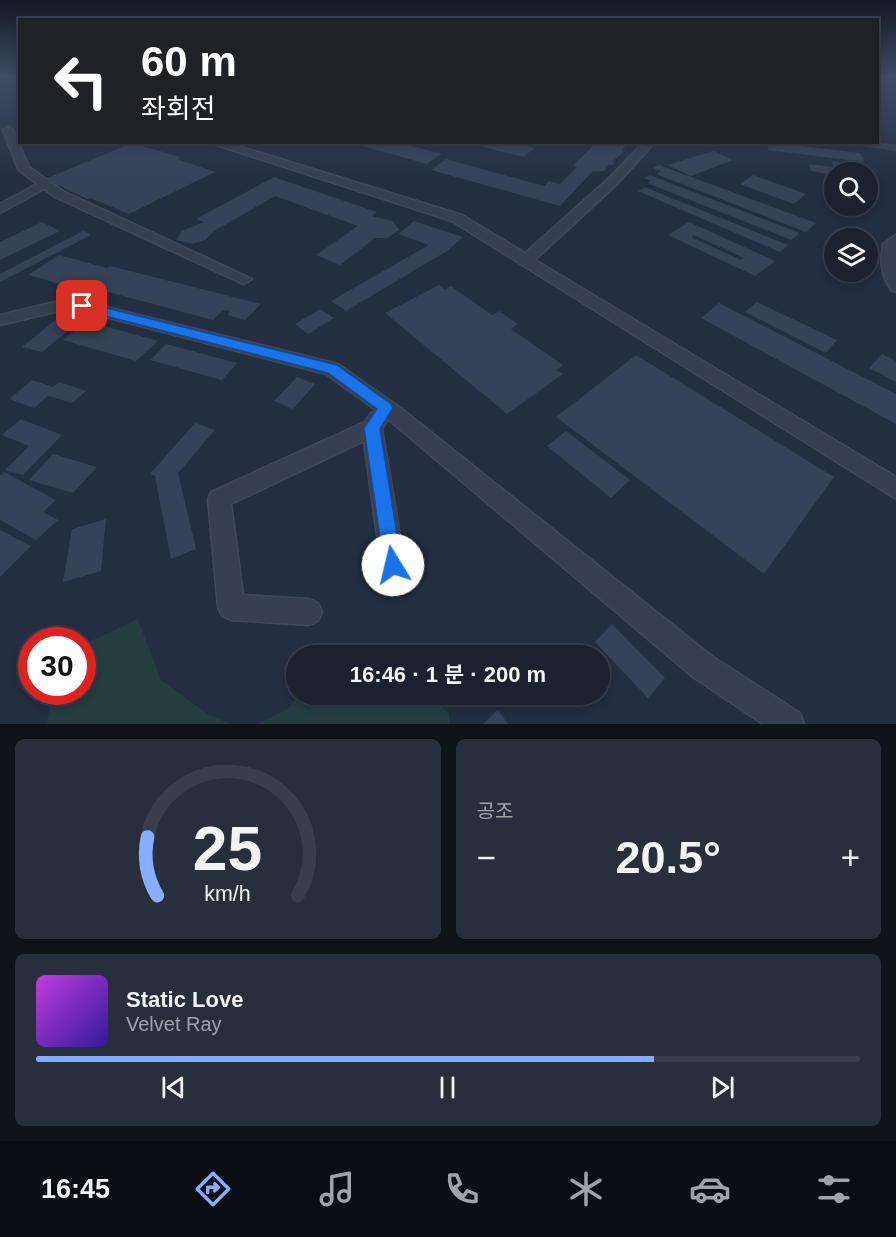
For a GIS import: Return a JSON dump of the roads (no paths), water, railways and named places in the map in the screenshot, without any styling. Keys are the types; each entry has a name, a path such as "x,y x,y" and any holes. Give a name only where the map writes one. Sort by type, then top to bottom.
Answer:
{"street":[{"path":"9,130 12,152 24,169 59,194 244,279"},
{"path":"218,144 457,218 896,489"},
{"path":"525,261 613,181 648,144"},
{"path":"0,209 45,184"},
{"path":"896,239 890,244 888,258 888,273 896,287"},
{"path":"0,320 59,306 82,306 333,369 386,408 703,667 789,724"},
{"path":"309,612 231,607 219,499 372,428 386,408"},
{"path":"372,428 393,565"}]}
